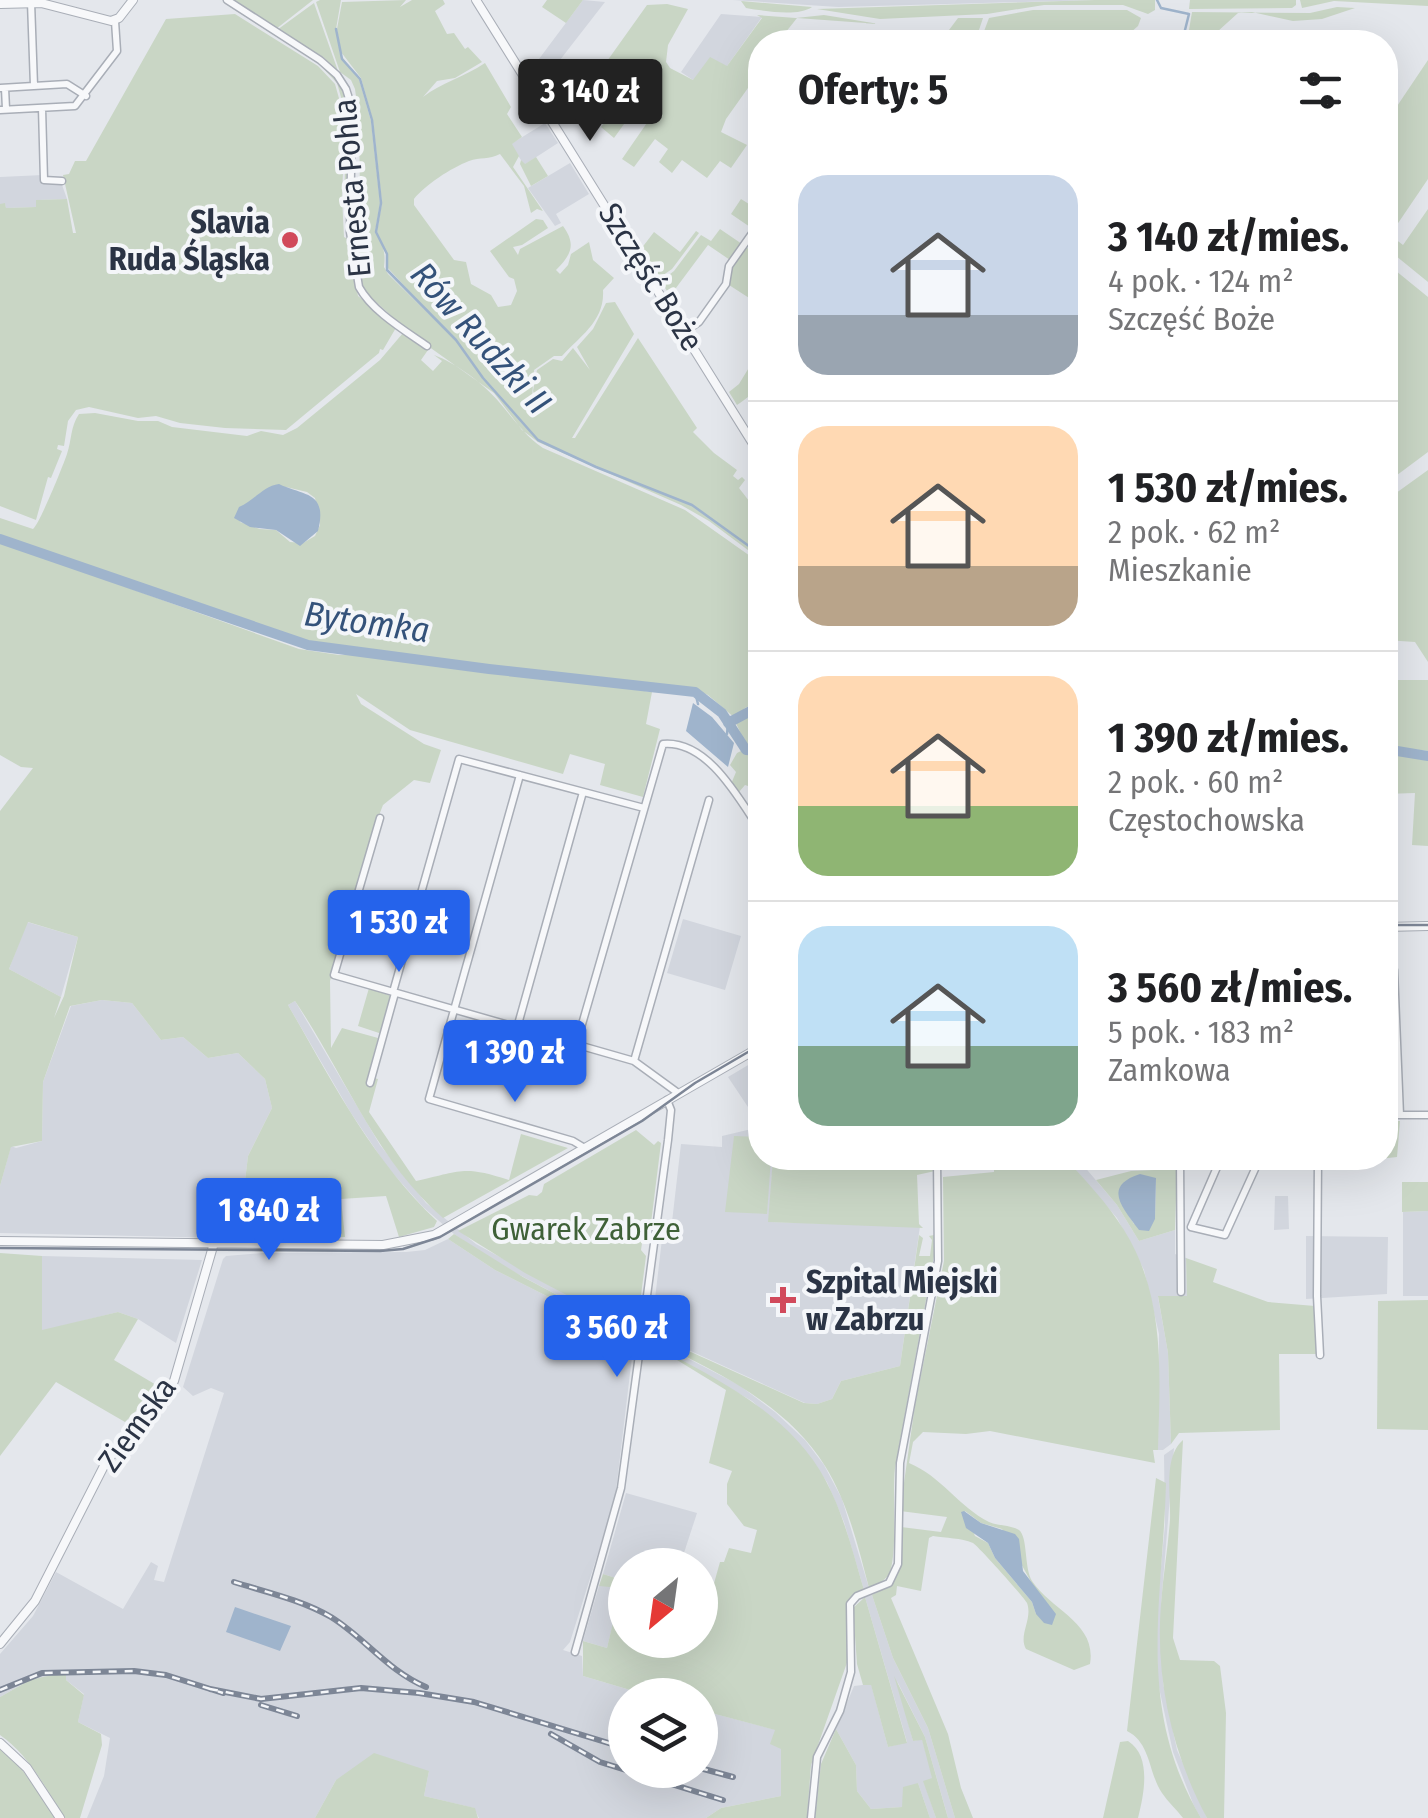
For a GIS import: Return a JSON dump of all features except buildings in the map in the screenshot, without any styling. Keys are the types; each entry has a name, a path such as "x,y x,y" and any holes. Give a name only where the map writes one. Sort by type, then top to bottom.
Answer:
{"street":[{"path":"86,96 66,84 3,88 3,110 75,106 86,96 117,51 115,20 133,0"},
{"name":"Ernesta Pohla","path":"227,0 320,60 343,84 352,108 348,206 359,287 401,328 426,346"},
{"name":"Szczęść Boże","path":"476,0 748,435"},
{"path":"0,4 30,2 115,20"},
{"path":"30,2 34,86"},
{"path":"42,108 44,180 62,180"},
{"path":"684,332 700,322 726,284 729,266 748,239"},
{"path":"576,1045 661,748 668,742 696,752 710,764 748,814"},
{"path":"370,1084 459,759 644,808"},
{"path":"520,775 429,1099 574,1141 583,1147"},
{"path":"517,1028 582,792"},
{"path":"634,1061 709,800"},
{"path":"380,818 334,975 634,1061 678,1093"},
{"path":"1398,927 1428,926"},
{"path":"0,1242 382,1245 417,1240 442,1230 748,1053"},
{"path":"1398,1067 1400,1115 1428,1115"},
{"path":"575,1652 621,1488 668,1140 671,1110 667,1100"},
{"path":"811,1818 817,1757 840,1711 852,1672 850,1604 857,1596 888,1582 898,1564 900,1462 938,1261 938,1170"},
{"path":"1180,1170 1180,1292"},
{"path":"1216,1170 1192,1227 1226,1235 1255,1170"},
{"path":"1318,1170 1316,1296 1320,1355"},
{"name":"Ziemska","path":"0,1644 35,1601 106,1462 174,1381 214,1243"},
{"path":"0,1743 27,1768 60,1818"}],"shaded area":[{"path":"583,0 605,2 539,87 527,68 536,63"},
{"path":"733,0 1095,0 838,7"},
{"path":"721,14 762,17 753,30 748,30 748,37 727,66 693,80 681,72"},
{"path":"545,123 558,143 524,165 511,144"},
{"path":"570,163 589,194 556,214 561,223 555,226 528,188"},
{"path":"43,175 43,181 61,182 67,199 37,200 37,207 6,208 0,204 0,177"},
{"path":"683,919 741,936 725,990 667,973"},
{"path":"27,922 78,937 61,997 9,969"},
{"path":"102,1000 132,1003 161,1040 183,1037 208,1058 238,1053 265,1079 272,1108 248,1156 242,1206 225,1238 0,1233 0,1186 11,1146 42,1141 43,1082 71,1006"},
{"path":"295,1001 380,1145 426,1203 476,1244 633,1330 631,1334 497,1263 423,1207 388,1168 351,1113 288,1005"},
{"path":"748,1065 748,1107 728,1077"},
{"name":"Szpital Miejski w Zabrzu","path":"748,1130 748,1170 772,1170 769,1222 920,1226 900,1366 841,1381 832,1399 805,1403 651,1333 664,1222 672,1222 681,1144 722,1147 722,1136"},
{"path":"1075,1170 1087,1170 1117,1205 1139,1241 1175,1230 1175,1254 1186,1258 1187,1297 1158,1297 1168,1353 1171,1444 1163,1450 1158,1450 1159,1334 1144,1270 1117,1218"},
{"path":"1275,1196 1288,1196 1289,1229 1274,1230"},
{"path":"1428,1211 1428,1296 1403,1296 1403,1212"},
{"path":"1306,1236 1388,1237 1387,1294 1306,1299"},
{"path":"448,1239 495,1270 634,1340 615,1499 570,1642 563,1650 582,1656 583,1676 608,1683 608,1788 718,1788 718,1715 776,1730 781,1749 781,1796 721,1808 706,1818 479,1818 474,1808 424,1796 429,1771 336,1780 315,1818 87,1818 104,1776 110,1738 78,1722 84,1694 66,1680 30,1680 0,1697 0,1654 33,1616 56,1572 123,1609 151,1562 158,1566 154,1580 164,1582 224,1393 211,1388 193,1396 183,1387 223,1259 263,1253 425,1250"},
{"path":"42,1256 202,1260 176,1343 138,1319 118,1312 42,1331"},
{"path":"647,1337 739,1385 805,1440 842,1499 869,1588 864,1590 844,1522 827,1482 800,1445 752,1401 646,1341"},
{"path":"1174,1448 1161,1605 1163,1683 1177,1750 1207,1818 1201,1818 1194,1806 1173,1752 1158,1683 1156,1619 1165,1525 1164,1455"},
{"path":"626,1493 697,1513 686,1548 610,1548"},
{"path":"608,1585 607,1648 583,1641 599,1586"},
{"path":"872,1595 893,1658 928,1728 955,1818 948,1818 925,1737 897,1681 913,1741 922,1739 933,1778 924,1782 936,1818 930,1818 918,1783 902,1807 871,1809 857,1791 856,1765 836,1729 854,1686 871,1684 888,1747 907,1742 865,1597"}],"green space":[{"path":"219,0 319,61 340,83 349,109 347,233 347,118 337,83 318,63"},
{"path":"231,0 313,0 276,29"},
{"path":"341,0 336,29 340,54 359,79 371,121 380,203 375,232 388,274 445,330 386,266 388,255 377,232 382,203 373,121 361,78 341,52 337,29 342,2 406,0 400,7 412,0 443,0 445,4 435,11 447,34 454,33 465,49 468,47 482,62 455,78 437,81 423,97 485,63 511,107 507,114 522,137 512,144 519,156 513,167 543,211 531,213 524,186 500,154 469,161 447,172 414,199 414,205 454,260 466,262 471,284 491,295 498,307 511,305 517,291 514,279 490,251 536,219 543,220 548,228 513,247 518,255 520,249 563,226 571,244 569,254 556,270 560,274 571,254 589,242 593,260 614,278 603,290 600,311 590,327 562,356 554,356 534,370 532,398 538,403 533,391 537,370 553,359 562,361 573,348 590,370 577,347 593,329 606,303 615,302 634,334 572,438 638,338 697,428 693,432 737,470 733,476 745,480 739,488 748,500 748,550 681,505 538,442 522,430 494,393 411,334 362,289 351,232 360,197 355,89 340,72 316,2"},
{"path":"547,0 583,0 566,23 542,7"},
{"path":"1155,0 1155,10 1148,14 1123,5 1044,5 987,14 880,19 817,9"},
{"path":"1190,0 1296,0 1296,5 1189,9"},
{"path":"1300,0 1428,0 1428,6 1334,1 1302,8"},
{"path":"741,1 812,7 790,13 771,12 746,8"},
{"path":"314,3 338,71 323,57 277,30"},
{"path":"647,5 688,9 668,45 666,62 693,80 710,57 727,66 748,37 748,88 721,132 747,145 731,168 720,161 707,178 682,160 672,173 659,162 668,149 655,139 634,167 622,159 660,104 645,95 614,138 601,127 618,105 590,85"},
{"path":"1355,8 1322,19 1293,21 1254,13"},
{"path":"1033,10 1127,10 1141,18 1134,30 984,30 989,18"},
{"path":"1192,12 1246,12 1238,13 1219,30 1189,30"},
{"path":"235,14 318,66 335,84 345,120 344,237 348,239 358,296 397,326 383,350 286,430 180,423 89,407 76,410 68,421 64,446 58,445 57,449 62,451 51,478 48,477 36,520 0,506 0,204 5,203 6,208 36,207 36,200 67,199 76,233 63,175 69,174 75,161 86,161 166,19"},
{"path":"757,15 824,15 879,24 797,18 788,30 753,30 762,18"},
{"path":"958,18 983,18 979,30 949,30"},
{"path":"1428,60 1428,179 1398,223 1398,105"},
{"path":"536,157 548,176 531,186 520,164 521,160 525,164"},
{"path":"741,199 748,203 748,226 731,214"},
{"path":"1428,209 1428,282 1398,258 1398,241 1403,245"},
{"path":"720,229 742,244 730,260 708,245 670,296 661,281 674,271 701,235 711,241"},
{"path":"696,231 699,233 672,269 659,278 641,249 654,232 680,252"},
{"path":"748,248 748,297 729,285 732,268"},
{"path":"1398,273 1428,297 1428,452 1398,474"},
{"path":"403,333 428,350 421,360 433,371 442,361 434,355 469,375 543,448 685,510 748,555 748,707 735,718 708,695 694,689 300,643 0,535 0,518 33,529 36,525 65,460 79,414 158,421 172,427 247,436 261,431 283,435 297,428 380,360","holes":["286,487 315,498 320,525 315,536 303,543 290,542 276,530 240,522 253,502 269,491"]},
{"path":"748,369 748,396 737,405 729,392"},
{"path":"1428,470 1428,662 1415,642 1398,641 1398,492"},
{"path":"0,542 299,649 652,692 646,724 660,729 643,797 600,785 605,764 570,754 563,774 410,730 356,694 361,704 424,744 441,750 430,783 414,780 383,805 378,818 330,981 331,1048 342,1028 378,1038 368,1076 378,1079 369,1112 416,1181 462,1171 509,1180 521,1134 568,1148 443,1218 419,1195 379,1142 295,1001 288,1005 355,1119 392,1172 437,1221 434,1227 399,1237 386,1196 341,1199 345,1237 225,1238 242,1206 248,1156 272,1108 265,1079 238,1053 208,1058 183,1037 161,1040 132,1003 102,1000 70,1006 43,1082 42,1141 11,1147 0,1186 0,811 33,768 21,767 0,755","holes":["28,922 78,937 64,996 54,1018 61,997 9,969"]},
{"path":"1398,680 1428,680 1428,751 1398,748"},
{"path":"748,716 748,749 735,721"},
{"path":"748,752 748,786 739,792 731,784 736,772 730,765 737,753"},
{"path":"1398,755 1428,759 1428,846 1412,845 1415,793 1398,794"},
{"path":"369,988 391,996 382,1034 358,1026"},
{"name":"Gwarek Zabrze","path":"636,1130 654,1145 661,1143 649,1239 642,1243 641,1250 646,1256 638,1319 631,1323 633,1330 525,1273 458,1231 529,1195 537,1196 544,1184"},
{"path":"734,1136 748,1137 748,1170 770,1170 767,1214 725,1212"},
{"path":"772,1170 935,1170 917,1175 919,1224 923,1228 768,1222"},
{"path":"994,1170 1076,1170 1104,1202 1138,1256 1154,1309 1159,1365 1155,1463 990,1431 923,1432 913,1442 909,1463 931,1476 978,1516 1019,1530 1032,1581 1080,1628 1090,1650 1090,1664 1074,1670 1026,1649 1027,1603 1010,1582 973,1543 929,1538 921,1591 897,1586 896,1595 891,1598 948,1734 973,1818 955,1818 928,1728 893,1658 872,1595 895,1576 901,1527 941,1532 947,1517 900,1511 915,1405 944,1261 943,1177","holes":["965,1511 981,1523 1002,1529 1036,1591 1036,1614 1032,1602 995,1558 988,1543 975,1536"]},
{"path":"1177,1170 1175,1230 1139,1241 1096,1180 1131,1171","holes":["1156,1178 1155,1219 1134,1224 1122,1204"]},
{"path":"1402,1182 1428,1182 1428,1211 1402,1212"},
{"path":"454,1234 523,1277 631,1334 634,1340 495,1270 448,1239"},
{"path":"919,1235 923,1238 919,1256 930,1256 929,1236 934,1235 937,1240 895,1468 892,1566 885,1579 869,1588 840,1495 808,1443 768,1405 721,1375 647,1337 647,1331 804,1403 832,1399 841,1381 900,1366"},
{"path":"0,1253 42,1256 42,1330 118,1312 138,1319 114,1360 158,1389 125,1422 56,1382 0,1456"},
{"path":"1186,1258 1217,1269 1213,1282 1268,1302 1315,1306 1317,1354 1279,1354 1280,1430 1179,1433 1171,1444 1168,1353 1158,1296 1187,1296"},
{"path":"1428,1300 1428,1430 1377,1429 1378,1301"},
{"path":"646,1341 747,1398 792,1435 826,1481 864,1590 847,1604 849,1657 811,1765 807,1818 706,1818 721,1808 781,1796 781,1749 770,1744 775,1730 718,1715 718,1678 608,1678 608,1683 583,1676 583,1641 607,1648 608,1644 608,1658 718,1658 720,1562 724,1562 729,1548 751,1553 757,1530 744,1526 727,1504 732,1471 709,1463 726,1390"},
{"path":"1183,1440 1173,1638 1180,1660 1214,1661 1220,1666 1226,1713 1224,1818 1207,1818 1184,1768 1169,1714 1161,1660 1169,1477 1173,1456"},
{"path":"1156,1478 1166,1483 1158,1612 1160,1694 1180,1776 1201,1818 1183,1818 1157,1785 1141,1743 1127,1731"},
{"path":"603,1574 608,1576 608,1587 599,1586"},
{"path":"865,1597 907,1743 888,1747 871,1685 863,1685 857,1664 853,1608"},
{"path":"66,1675 66,1680 84,1695 78,1722 101,1734 102,1745 80,1818 65,1818 28,1762 0,1735 0,1697 30,1680"},
{"path":"894,1676 925,1737 948,1818 936,1818 923,1781 932,1778 922,1740 913,1741"},
{"path":"836,1729 856,1765 857,1791 871,1809 902,1807 903,1787 918,1783 930,1818 815,1818 821,1764"},
{"path":"1128,1741 1141,1756 1143,1766 1144,1787 1138,1818 1103,1818 1120,1742"},
{"path":"0,1747 21,1768 56,1818 0,1818"},
{"path":"374,1753 429,1771 424,1796 475,1808 478,1818 315,1818 336,1780"}],"water":[{"path":"279,484 312,497 320,508 318,531 300,546 276,530 250,527 234,518 239,507"},
{"path":"693,703 712,717 734,743 728,767 686,731"},
{"path":"1140,1174 1156,1178 1155,1219 1149,1231 1139,1230 1119,1197 1122,1184"},
{"path":"961,1512 1019,1539 1023,1571 1056,1614 1052,1625 1036,1614 1032,1602 995,1558 988,1543 966,1528"},
{"path":"235,1607 291,1626 280,1651 226,1632"}],"waterway":[{"path":"1157,0 1161,8 1189,14 1185,30"},
{"name":"Rów Rudzki II","path":"336,29 342,59 360,79 372,120 381,203 376,232 387,254 387,270 456,340 483,378 538,440 692,505 748,545"},
{"name":"Bytomka","path":"0,539 308,645 695,692 722,713 748,750"},
{"name":"Bytomka","path":"695,692 698,704"},
{"name":"Bytomka","path":"728,723 748,712"},
{"name":"Bytomka","path":"727,734 728,723"},
{"name":"Bytomka","path":"1398,751 1428,756"}],"tram line":[{"path":"1398,925 1428,925"},
{"path":"0,1248 403,1249 440,1237 642,1121 748,1052"}],"railway":[{"path":"234,1582 296,1601 331,1617 400,1672 426,1687"},
{"path":"0,1690 42,1673 134,1671 166,1675 223,1693"},
{"path":"210,1689 261,1699 361,1688 419,1693 474,1702 608,1743"},
{"path":"261,1705 297,1716"},
{"path":"551,1734 600,1762 723,1800"},
{"path":"718,1773 733,1777"}],"place":[{"name":"Slavia Ruda Śląska","path":"290,240"},
{"name":"Szpital Miejski w Zabrzu","path":"783,1300"}]}
